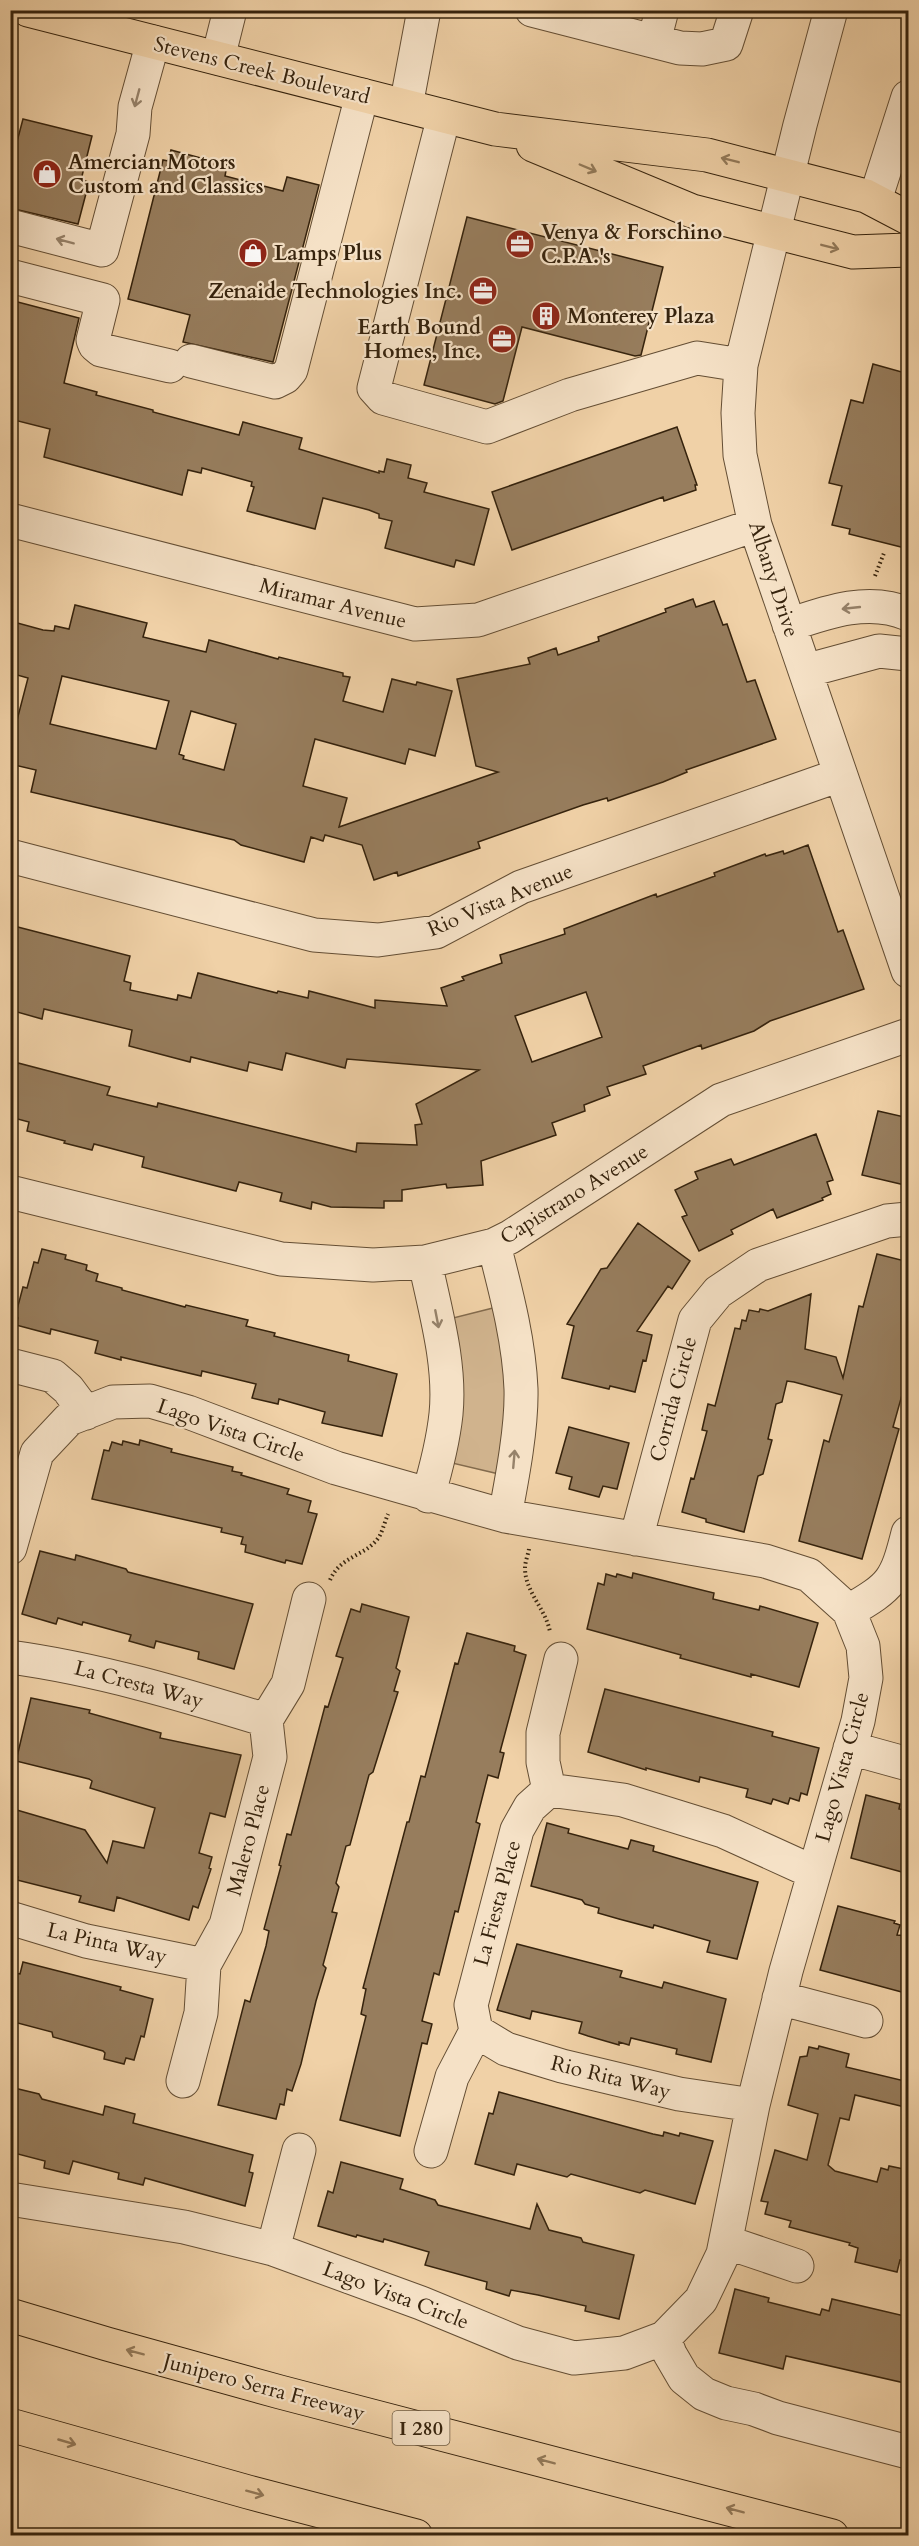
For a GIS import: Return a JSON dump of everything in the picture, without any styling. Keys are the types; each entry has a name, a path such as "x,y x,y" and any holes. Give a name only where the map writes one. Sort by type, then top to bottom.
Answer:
{"main road":[{"name":"Stevens Creek Boulevard","path":"28,10 495,129 707,154 874,200 909,218"},
{"name":"Stevens Creek Boulevard","path":"495,129 692,211 853,252 909,250"},
{"name":"Junipero Serra Freeway","path":"10,2315 280,2392 832,2535"},
{"path":"10,2425 416,2535"}],"street":[{"path":"218,58 230,10"},
{"path":"406,106 424,10"},
{"path":"532,10 680,48 716,48 726,44 737,10"},
{"path":"654,41 662,10"},
{"name":"Albany Drive","path":"831,10 787,175 741,365 738,413 740,455 755,525 909,971"},
{"path":"102,250 133,134 135,107 153,42"},
{"path":"10,226 102,250 113,261 93,340 101,350 275,382 285,377 291,370 362,95"},
{"path":"874,200 909,97"},
{"path":"444,116 374,388 383,399 487,427 570,395 697,358 741,365"},
{"path":"10,276 103,300"},
{"name":"Miramar Avenue","path":"10,520 416,624 478,620 755,525"},
{"path":"789,625 852,607 885,608 909,614"},
{"path":"805,671 851,656 879,651 909,654"},
{"name":"Rio Vista Avenue","path":"10,856 314,935 378,940 436,932 521,887 840,775"},
{"name":"Capistrano Avenue","path":"10,1192 282,1259 373,1265 425,1262 494,1245 510,1237 721,1100 909,1035"},
{"name":"Corrida Circle","path":"636,1539 684,1352 695,1320 718,1292 758,1265 887,1221 909,1219"},
{"path":"494,1245 512,1313 521,1390 513,1475 504,1516"},
{"path":"425,1262 444,1365 446,1413 438,1461 428,1496"},
{"path":"10,1365 53,1376 68,1389 86,1413"},
{"name":"Lago Vista Circle","path":"10,1548 37,1453 69,1419 113,1402 150,1401 189,1412 336,1468 428,1496 504,1516 765,1561 809,1575 849,1611 863,1646 866,1678 850,1748 779,1998 753,2105 723,2254 701,2300 664,2338 624,2353 574,2358 518,2343 421,2303 273,2250 184,2227 10,2199"},
{"path":"849,1611 873,1597 892,1580 909,1533"},
{"path":"266,1720 288,1684 319,1593"},
{"name":"La Cresta Way","path":"10,1657 65,1665 160,1688 266,1720"},
{"path":"561,1659 543,1733 543,1762 549,1790 624,1800 723,1831 813,1872"},
{"name":"Malero Place","path":"183,2081 201,2013 204,1965 226,1925 270,1757 266,1720"},
{"path":"850,1748 909,1764"},
{"name":"La Fiesta Place","path":"476,2031 471,2005 517,1830 530,1808 549,1790"},
{"name":"La Pinta Way","path":"10,1918 86,1941 204,1965"},
{"path":"779,1998 866,2021"},
{"path":"431,2151 452,2077 476,2031"},
{"name":"Rio Rita Way","path":"476,2031 506,2049 562,2066 679,2094 753,2105"},
{"path":"273,2250 299,2150"},
{"path":"726,2242 797,2266"},
{"path":"664,2338 684,2378 704,2394 778,2418 909,2452"}],"path":[{"path":"319,1593 340,1563 370,1546 380,1535 389,1511 394,1507"},
{"path":"527,1543 529,1548 525,1568 527,1579 546,1615 549,1628 551,1642 546,1660 561,1659"}],"shaded area":[{"path":"497,1307 507,1392 499,1474 452,1463 449,1319"}],"building":[{"name":"Amercian Motors Custom and Classics","path":"23,119 92,136 81,180 89,182 78,224 10,208 10,168"},
{"name":"Lamps Plus","path":"171,150 227,165 225,176 283,191 287,177 319,185 273,362 183,342 190,315 128,299 163,160 168,161"},
{"name":"Monterey Plaza","path":"467,217 663,267 641,355 635,356 522,327 503,401 495,404 424,385"},
{"path":"10,300 79,318 64,383 97,392 96,395 153,410 153,412 239,435 243,422 302,438 299,449 379,473 379,471 384,472 387,459 411,465 408,478 427,483 424,492 489,509 474,565 456,560 454,567 385,548 392,521 379,518 379,514 369,510 323,498 315,529 247,511 254,487 251,486 252,482 202,468 201,473 188,470 182,495 44,457 50,429 10,419"},
{"path":"873,364 909,374 909,549 849,534 850,529 832,525 842,486 829,483 851,400 863,403"},
{"path":"677,427 697,485 695,485 696,490 664,501 663,497 512,550 492,492"},
{"path":"693,599 696,607 714,601 723,625 727,624 747,682 755,680 776,739 686,770 687,772 663,782 608,801 607,798 583,805 478,842 480,848 398,876 397,872 374,880 362,845 325,835 323,841 311,837 304,862 241,845 234,840 31,792 36,770 10,764 10,747 28,678 10,673 10,621 43,630 54,631 55,626 69,629 75,605 147,623 143,637 206,652 209,640 278,659 279,657 343,673 343,676 350,677 343,701 383,712 392,679 416,685 417,682 452,691 435,756 409,749 405,764 315,739 303,786 347,798 339,827 498,772 476,766 457,679 530,664 528,658 556,648 558,655 599,641 598,637 666,612 665,609","holes":["62,676 169,701 156,749 50,724","191,711 236,724 224,770 183,759 184,756 179,754"]},
{"path":"808,845 838,932 843,930 864,989 770,1021 754,1031 702,1049 701,1045 643,1066 646,1074 607,1087 610,1095 584,1105 585,1111 552,1123 556,1135 481,1161 483,1185 447,1188 446,1184 402,1190 402,1201 384,1201 384,1208 331,1207 312,1202 311,1209 280,1201 282,1193 239,1182 236,1191 142,1167 144,1157 94,1144 92,1150 64,1143 65,1141 27,1131 29,1122 10,1117 16,1088 12,1087 18,1063 110,1087 107,1095 157,1107 158,1103 356,1152 357,1143 417,1145 415,1125 422,1124 416,1104 479,1070 347,1059 345,1068 286,1053 282,1070 249,1062 247,1071 191,1057 190,1062 129,1046 132,1030 44,1009 42,1019 10,1010 10,925 130,956 124,981 131,983 130,990 177,1000 178,995 191,998 198,973 277,993 278,991 308,998 309,991 375,1008 375,1000 447,1006 441,988 464,980 462,977 502,963 500,955 565,934 564,929 656,894 657,897 715,876 714,873 765,854 766,856 783,851 784,854","holes":["586,992 602,1037 532,1062 515,1016"]},
{"path":"878,1111 909,1118 909,1186 862,1175"},
{"path":"816,1134 833,1180 827,1182 831,1194 822,1198 823,1200 777,1218 773,1209 731,1230 733,1234 699,1251 682,1217 687,1215 675,1190 698,1179 695,1172 731,1159 734,1165"},
{"path":"638,1223 690,1261 672,1289 668,1286 637,1331 652,1335 635,1392 610,1386 609,1389 562,1378 574,1326 567,1324 601,1269 607,1268"},
{"path":"42,1249 66,1255 65,1259 87,1265 86,1270 98,1274 96,1281 185,1307 186,1305 248,1320 246,1326 275,1333 274,1336 349,1355 348,1361 397,1374 382,1436 322,1423 325,1412 279,1399 278,1404 252,1398 256,1384 202,1371 201,1376 121,1357 121,1360 95,1353 98,1341 51,1329 50,1334 16,1325 18,1318 15,1317 23,1287 27,1288 34,1262 38,1263"},
{"path":"877,1254 909,1262 909,1370 893,1427 899,1429 862,1559 799,1541 824,1440 829,1442 842,1395 794,1382 787,1381 782,1402 776,1404 768,1439 772,1440 763,1474 758,1476 744,1532 706,1522 706,1519 682,1512 707,1431 702,1430 708,1404 715,1406 735,1328 740,1329 742,1320 746,1321 749,1310 768,1311 811,1294 805,1349 836,1357 843,1378 859,1306 863,1307"},
{"path":"569,1427 629,1443 617,1489 603,1486 599,1497 569,1489 572,1477 556,1473"},
{"path":"140,1440 172,1449 171,1452 233,1467 232,1471 242,1473 241,1475 289,1489 287,1494 311,1501 308,1512 317,1514 302,1564 286,1560 285,1563 245,1552 246,1545 241,1544 243,1537 221,1532 222,1528 92,1499 104,1450 109,1451 112,1442 122,1445 123,1441 139,1445"},
{"path":"40,1551 75,1560 76,1555 126,1569 128,1572 253,1604 234,1669 198,1659 199,1652 156,1641 154,1648 129,1641 131,1635 83,1622 82,1625 58,1618 56,1624 22,1614"},
{"path":"633,1573 714,1593 713,1599 759,1610 760,1606 818,1623 799,1687 680,1658 681,1655 587,1629 598,1583 604,1585 606,1574 632,1578"},
{"path":"362,1604 409,1617 396,1668 400,1671 394,1691 398,1692 373,1772 369,1775 350,1845 346,1846 336,1883 339,1887 332,1912 337,1913 323,1965 326,1968 301,2064 292,2091 287,2089 284,2105 280,2104 276,2119 218,2105 245,2000 250,2002 266,1946 269,1931 264,1929 287,1834 291,1835 325,1706 328,1707 343,1658 336,1656 351,1609 360,1612"},
{"path":"467,1633 515,1646 514,1651 526,1655 500,1752 504,1753 498,1778 488,1775 476,1822 480,1824 458,1912 455,1911 439,1975 434,1973 422,2021 432,2024 427,2044 422,2043 400,2136 340,2120 366,2016 361,2014 366,1989 363,1988 407,1822 409,1822 421,1776 425,1777 455,1663 458,1664"},
{"path":"605,1689 773,1732 772,1736 819,1748 807,1795 801,1793 799,1801 790,1798 788,1804 773,1799 771,1804 746,1797 748,1789 700,1777 699,1782 646,1768 646,1770 588,1752"},
{"path":"31,1698 90,1710 89,1713 161,1733 160,1738 241,1755 225,1817 210,1813 199,1853 212,1857 209,1868 211,1869 198,1908 193,1906 189,1920 117,1897 114,1911 79,1902 81,1896 17,1880 18,1877 10,1875 10,1808 85,1830 107,1863 113,1841 144,1848 155,1808 90,1788 92,1781 89,1779 16,1761"},
{"path":"866,1795 900,1804 899,1809 909,1811 909,1874 851,1858"},
{"path":"547,1823 569,1829 568,1833 628,1849 631,1840 654,1846 653,1851 758,1882 737,1959 707,1952 710,1941 654,1925 653,1928 598,1913 599,1908 585,1904 582,1900 531,1886"},
{"path":"838,1906 895,1921 894,1923 900,1925 897,1935 909,1936 909,1994 820,1970"},
{"path":"517,1944 622,1971 620,1977 662,1988 664,1982 726,1999 711,2062 676,2054 677,2049 631,2038 629,2045 619,2042 619,2045 588,2036 579,2033 582,2022 532,2011 530,2019 497,2010"},
{"path":"23,1962 121,1987 120,1990 153,1999 144,2037 141,2036 134,2060 126,2058 124,2064 104,2059 103,2051 53,2037 52,2032 10,2021 10,1987 14,1973 20,1974"},
{"path":"819,2046 849,2054 846,2067 909,2082 909,2108 855,2095 849,2120 840,2118 828,2165 835,2171 877,2182 881,2168 888,2170 889,2166 909,2170 909,2262 900,2260 897,2272 855,2262 858,2248 849,2245 850,2243 789,2227 791,2221 765,2214 768,2202 761,2201 775,2150 807,2160 818,2114 788,2105 800,2057 807,2056 809,2047 818,2049"},
{"path":"10,2087 39,2094 42,2099 103,2115 105,2106 135,2114 133,2123 253,2155 249,2172 253,2173 245,2206 145,2178 143,2185 118,2179 119,2173 73,2161 69,2174 44,2168 45,2161 10,2152"},
{"path":"499,2092 653,2134 663,2136 664,2132 679,2136 680,2133 713,2141 695,2204 645,2190 640,2193 571,2174 567,2177 517,2164 514,2175 475,2164 489,2113 493,2114"},
{"path":"341,2162 403,2179 400,2189 435,2200 438,2205 530,2229 537,2204 549,2230 581,2238 583,2242 634,2255 619,2319 585,2311 586,2306 538,2295 511,2290 509,2296 486,2289 487,2282 425,2265 429,2252 384,2239 383,2242 357,2235 356,2237 318,2226 328,2191 333,2193"},
{"path":"735,2289 769,2298 768,2302 820,2315 822,2309 829,2311 832,2299 909,2317 909,2384 786,2356 783,2369 719,2353"}],"place":[{"name":"Amercian Motors Custom and Classics","path":"47,174"},
{"name":"Venya & Forschino C.P.A.'s","path":"520,244"},
{"name":"Lamps Plus","path":"253,253"},
{"name":"Zenaide Technologies Inc.","path":"483,291"},
{"name":"Monterey Plaza","path":"546,316"},
{"name":"Earth Bound Homes, Inc.","path":"502,339"}]}
